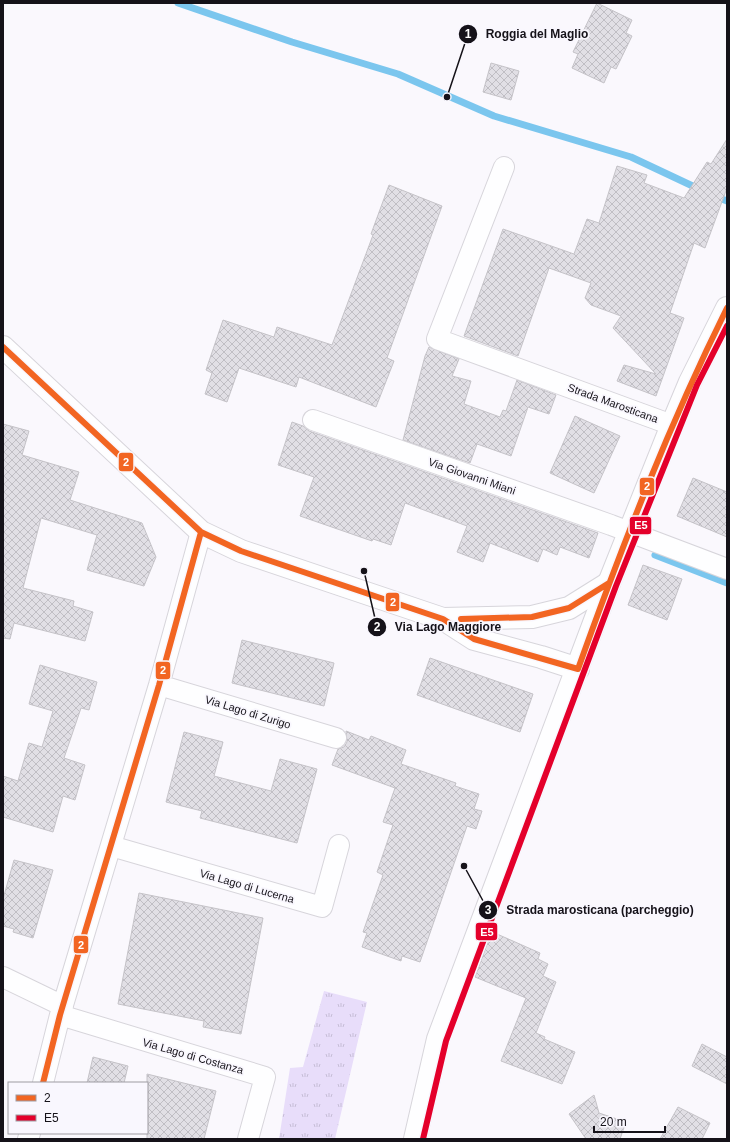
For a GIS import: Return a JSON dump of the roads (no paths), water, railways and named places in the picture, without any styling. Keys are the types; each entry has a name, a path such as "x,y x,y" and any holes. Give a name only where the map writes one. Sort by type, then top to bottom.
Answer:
{"main road":[{"name":"Strada Marosticana","path":"415,1139 438,1039 609,583 693,375 727,308"},
{"path":"3,347 201,532 241,551 443,620 474,639 541,657 578,669"},
{"path":"443,620 532,618 569,608 609,583"}],"street":[{"name":"Strada Marosticana","path":"504,168 437,339 672,425"},
{"name":"Via Giovanni Miani","path":"313,420 630,532 727,568"},
{"path":"42,1082 62,1010 159,685 201,532"},
{"name":"Via Lago di Zurigo","path":"159,685 336,738"},
{"name":"Via Lago di Lucerna","path":"111,846 322,907 339,845"},
{"path":"3,977 62,1010"},
{"name":"Via Lago di Costanza","path":"62,1010 265,1077 248,1139"}],"waterway":[{"path":"178,3 292,42 398,74 494,116 631,157 699,189"},
{"path":"714,196 727,201"},
{"path":"655,555 727,583"}],"place":[{"name":"Roggia del Maglio","path":"447,97"},
{"name":"Via Lago Maggiore","path":"364,571"},
{"name":"Strada marosticana (parcheggio)","path":"464,866"}]}
